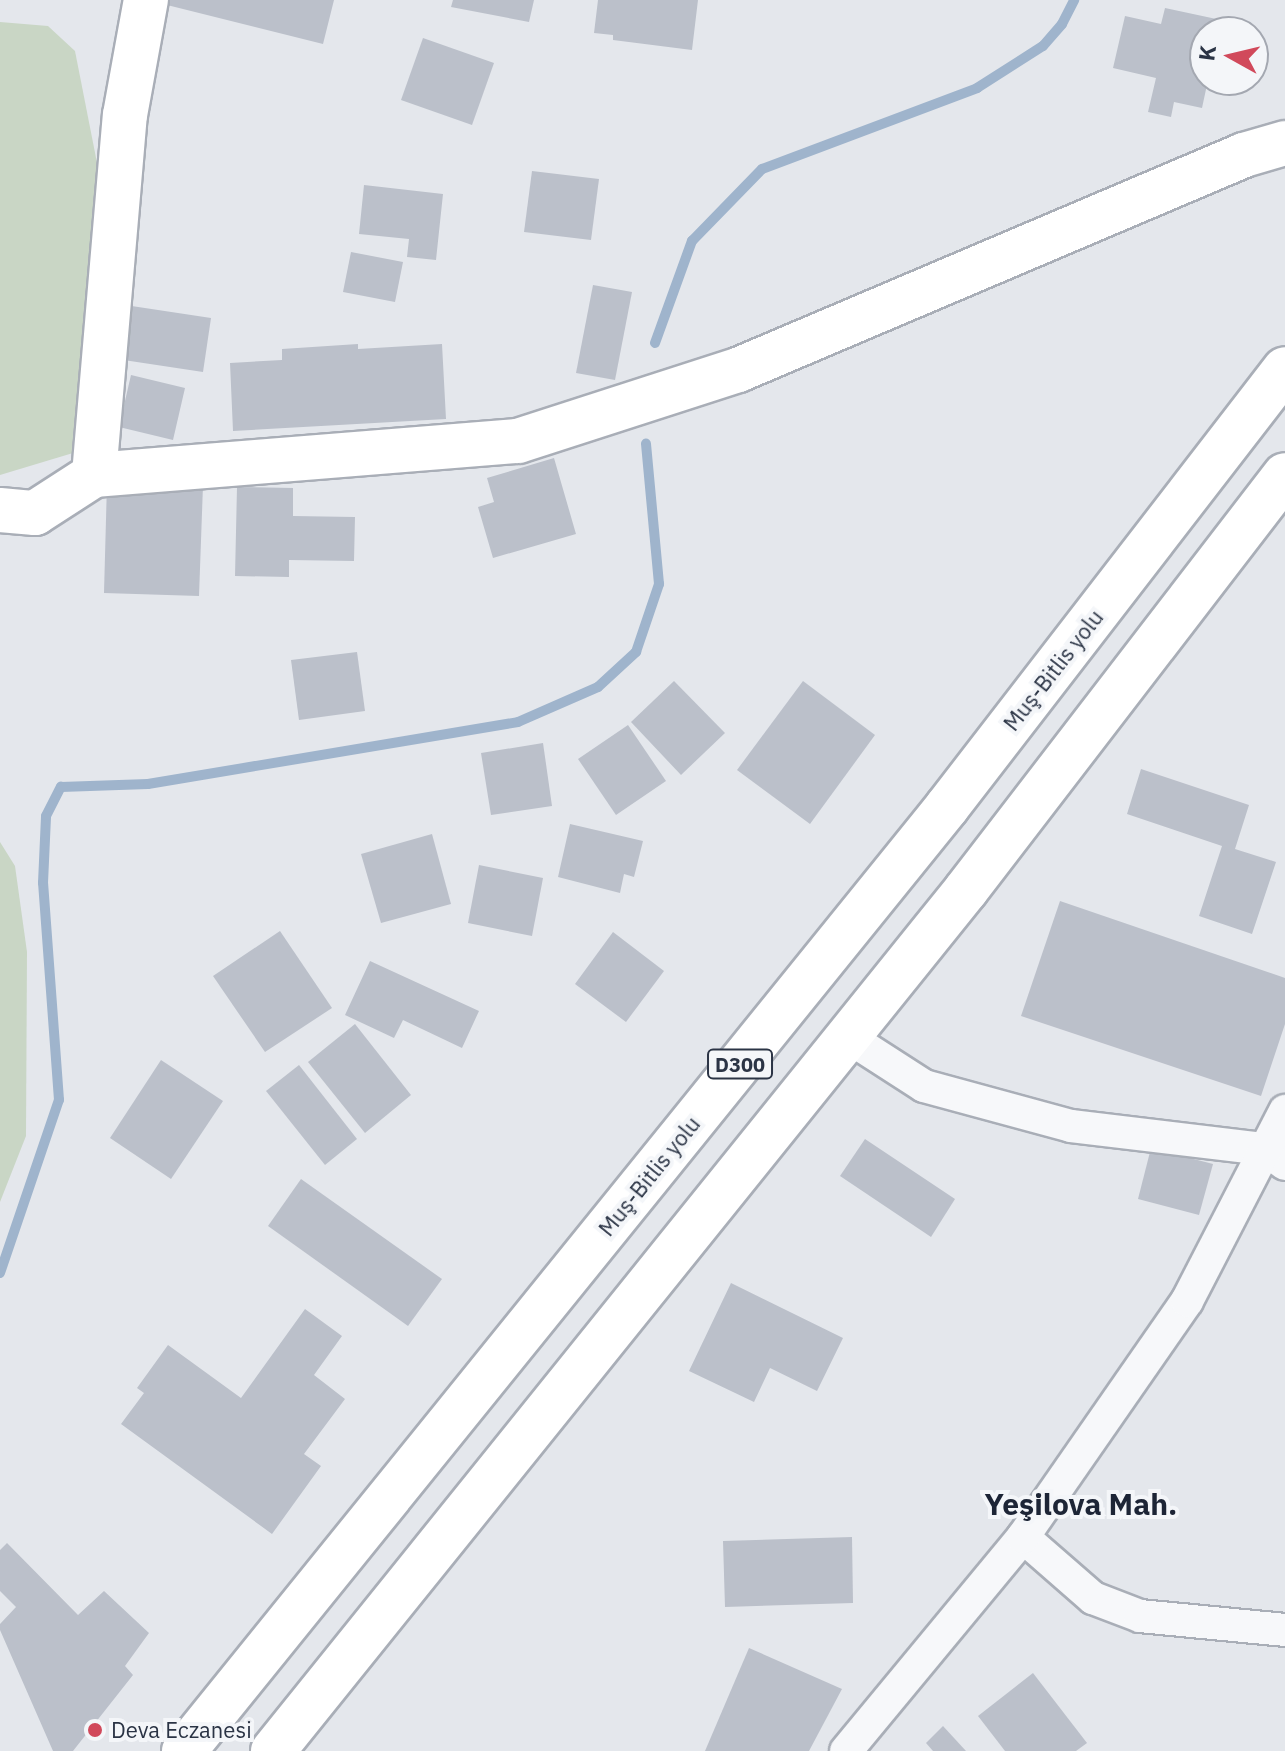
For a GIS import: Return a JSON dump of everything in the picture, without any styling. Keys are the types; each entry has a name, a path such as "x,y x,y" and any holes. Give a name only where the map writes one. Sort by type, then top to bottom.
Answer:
{"main road":[{"path":"94,475 125,115 146,0"},
{"path":"0,510 35,513 94,475 518,441 738,370 1244,155 1285,143"},
{"name":"Muş-Bitlis yolu","path":"184,1751 947,807 1285,369"},
{"name":"D300","path":"273,1751 966,890 1285,475"}],"street":[{"path":"848,1037 924,1086 1071,1126 1275,1156"},
{"path":"846,1751 1023,1537 1187,1301 1275,1156 1285,1111"},
{"path":"1023,1537 1093,1598 1140,1616 1285,1630"}],"green space":[{"path":"0,22 48,26 75,51 98,168 97,340 73,453 0,475"},
{"path":"0,842 15,866 27,952 26,1136 0,1202"}],"building":[{"path":"160,0 334,0 323,44 159,3"},
{"path":"453,0 534,0 529,22 451,7"},
{"path":"598,0 698,0 692,50 613,40 613,35 594,33"},
{"path":"1165,8 1202,16 1189,16 1189,96 1205,96 1202,108 1174,102 1171,117 1148,112 1156,78 1113,68 1125,16 1161,24"},
{"path":"423,38 494,63 472,125 401,100"},
{"path":"532,171 599,179 591,240 524,232"},
{"path":"364,185 443,194 436,260 407,257 409,239 359,234"},
{"path":"351,252 403,262 395,302 343,292"},
{"path":"593,285 632,292 615,380 576,373"},
{"path":"125,305 211,318 203,372 117,359"},
{"path":"358,344 358,349 442,344 446,419 233,431 230,363 282,360 282,349"},
{"path":"131,375 185,388 173,440 119,427"},
{"path":"554,458 576,534 493,558 478,507 494,502 487,478"},
{"path":"107,483 203,485 199,596 104,593"},
{"path":"237,487 293,488 293,516 355,517 354,561 289,560 289,577 235,576"},
{"path":"357,652 365,711 299,720 291,660"},
{"path":"674,681 725,733 681,775 631,722"},
{"path":"803,681 875,735 810,824 737,770"},
{"path":"628,725 666,781 616,815 578,759"},
{"path":"543,743 552,806 491,815 481,753"},
{"path":"1141,769 1249,805 1235,849 1276,862 1252,934 1199,916 1222,846 1127,814"},
{"path":"570,824 643,841 634,877 624,874 620,893 558,877"},
{"path":"432,834 451,904 381,923 361,854"},
{"path":"479,865 543,878 532,936 468,923"},
{"path":"1060,901 1285,978 1285,1024 1261,1096 1021,1016"},
{"path":"280,931 332,1008 265,1052 213,976"},
{"path":"613,932 664,971 626,1022 575,984"},
{"path":"370,961 479,1011 462,1048 403,1020 394,1038 345,1015"},
{"path":"355,1024 411,1095 365,1133 308,1062"},
{"path":"161,1060 223,1101 171,1179 110,1138"},
{"path":"299,1065 357,1139 325,1165 266,1091"},
{"path":"865,1139 955,1199 931,1237 840,1176"},
{"path":"1151,1148 1213,1164 1199,1215 1138,1199"},
{"path":"301,1179 442,1279 408,1326 268,1226"},
{"path":"731,1283 843,1338 817,1391 770,1368 754,1402 689,1371"},
{"path":"305,1309 342,1336 314,1375 345,1399 304,1454 321,1466 272,1534 121,1424 144,1393 137,1388 168,1345 241,1398"},
{"path":"852,1537 853,1603 725,1607 723,1541"},
{"path":"7,1543 78,1615 104,1591 149,1633 125,1666 133,1675 73,1751 53,1751 0,1630 0,1624 16,1607 0,1591 0,1550"},
{"path":"749,1648 842,1689 809,1751 705,1751"},
{"path":"1033,1673 1087,1743 1076,1751 1005,1751 978,1716"},
{"path":"943,1726 966,1751 933,1751 926,1743"}],"waterway":[{"path":"655,343 692,241 762,169 977,88 1043,46 1062,24 1074,0"},
{"path":"0,1273 59,1100 43,883 46,816 61,787 148,784 518,722 598,687 636,652 659,584 646,444"}],"place":[{"name":"Deva Eczanesi","path":"95,1730"}],"district":[{"name":"Yeşilova Mah.","path":"1081,1504"}]}
